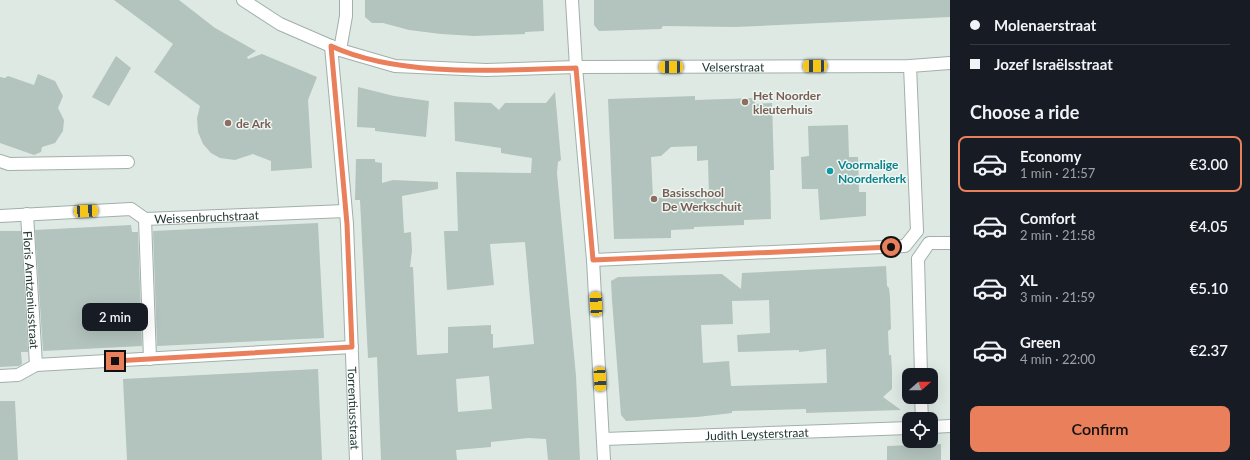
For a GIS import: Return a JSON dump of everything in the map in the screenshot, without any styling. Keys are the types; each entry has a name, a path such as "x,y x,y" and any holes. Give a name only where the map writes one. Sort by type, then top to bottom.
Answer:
{"street":[{"name":"Velserstraat","path":"244,0 280,24 335,48 395,66 486,70 910,66 950,63"},
{"name":"Torrentiusstraat","path":"346,0 346,16 335,48 352,347 356,460"},
{"path":"572,0 576,68 593,260 604,460"},
{"path":"905,246 917,231 910,66"},
{"path":"0,161 8,164 128,162"},
{"name":"Weissenbruchstraat","path":"0,216 131,209 145,219 345,211"},
{"name":"Floris Arntzeniusstraat","path":"27,214 36,365"},
{"path":"145,219 150,359"},
{"path":"917,231 929,243 950,243"},
{"path":"921,368 918,259 929,243"},
{"path":"593,260 905,246 918,259"},
{"path":"0,376 18,375 36,365 352,347"},
{"path":"938,427 950,426"},
{"name":"Judith Leysterstraat","path":"604,439 902,428"}],"building":[{"path":"114,0 179,0 215,28 256,51 247,57 248,59 262,54 317,77 308,100 312,168 271,171 271,161 253,154 235,160 220,158 211,153 203,144 198,132 197,118 200,106 154,72 173,44"},
{"path":"365,0 543,0 544,31 525,32 525,34 474,36 409,30 383,23 372,23 365,17"},
{"path":"594,0 950,0 950,17 736,27 663,26 661,29 599,31 594,25"},
{"path":"116,56 131,68 109,106 92,97"},
{"path":"38,74 55,81 63,96 58,108 64,120 63,131 55,143 42,147 41,152 34,155 0,143 0,77 5,78 8,76 34,85"},
{"path":"358,87 394,96 429,101 426,137 375,131 375,128 357,127"},
{"path":"555,92 561,160 558,162 557,173 576,376 580,460 548,460 546,439 528,438 491,442 491,447 456,450 457,460 381,460 377,357 368,358 360,200 355,200 356,159 375,159 375,162 382,163 382,183 393,180 438,182 438,189 402,196 404,233 411,232 412,251 410,267 413,267 417,355 448,353 448,327 491,325 491,334 493,334 493,348 534,344 525,242 490,244 494,285 447,290 444,231 458,231 456,172 531,173 532,158 501,153 501,148 455,141 454,102 491,103 499,110 505,103 546,103","holes":["489,376 492,409 458,412 456,379"]},
{"name":"Basisschool De Werkschuit","path":"695,96 695,100 755,98 755,104 772,103 774,170 770,170 771,219 744,220 744,225 694,227 694,229 671,230 671,238 614,239 608,99","holes":["697,146 697,161 708,160 709,196 653,198 651,157 661,156 671,147"]},
{"name":"Voormalige Noorderkerk","path":"848,125 849,157 858,157 859,192 866,192 866,216 820,220 818,189 802,189 801,157 809,156 808,126"},
{"path":"318,223 324,338 157,346 153,231"},
{"path":"131,225 132,232 138,232 142,346 43,351 35,230"},
{"path":"0,231 21,231 28,352 21,352 22,364 19,366 0,367"},
{"path":"886,266 887,286 889,288 890,297 891,329 888,331 889,355 891,355 892,389 883,397 901,410 806,413 806,409 732,411 732,413 697,417 626,421 621,415 611,281 618,277 722,274 741,289 742,273","holes":["769,300 770,333 737,335 738,352 799,350 799,352 826,349 827,383 731,386 729,361 703,363 701,325 733,324 732,301"]},
{"path":"318,369 322,460 127,460 123,379"},
{"path":"0,401 15,401 18,460 0,460"},
{"path":"938,444 941,444 941,460 887,460 887,446 902,445 902,448 938,448"}],"place":[{"name":"Het Noorder kleuterhuis","path":"745,102"},
{"name":"de Ark","path":"228,123"},
{"name":"Voormalige Noorderkerk","path":"830,171"},
{"name":"Basisschool De Werkschuit","path":"654,199"}],"route":[{"path":"115,361 352,347 347,224 331,46 395,66 486,70 576,68 593,260 891,247"}]}
